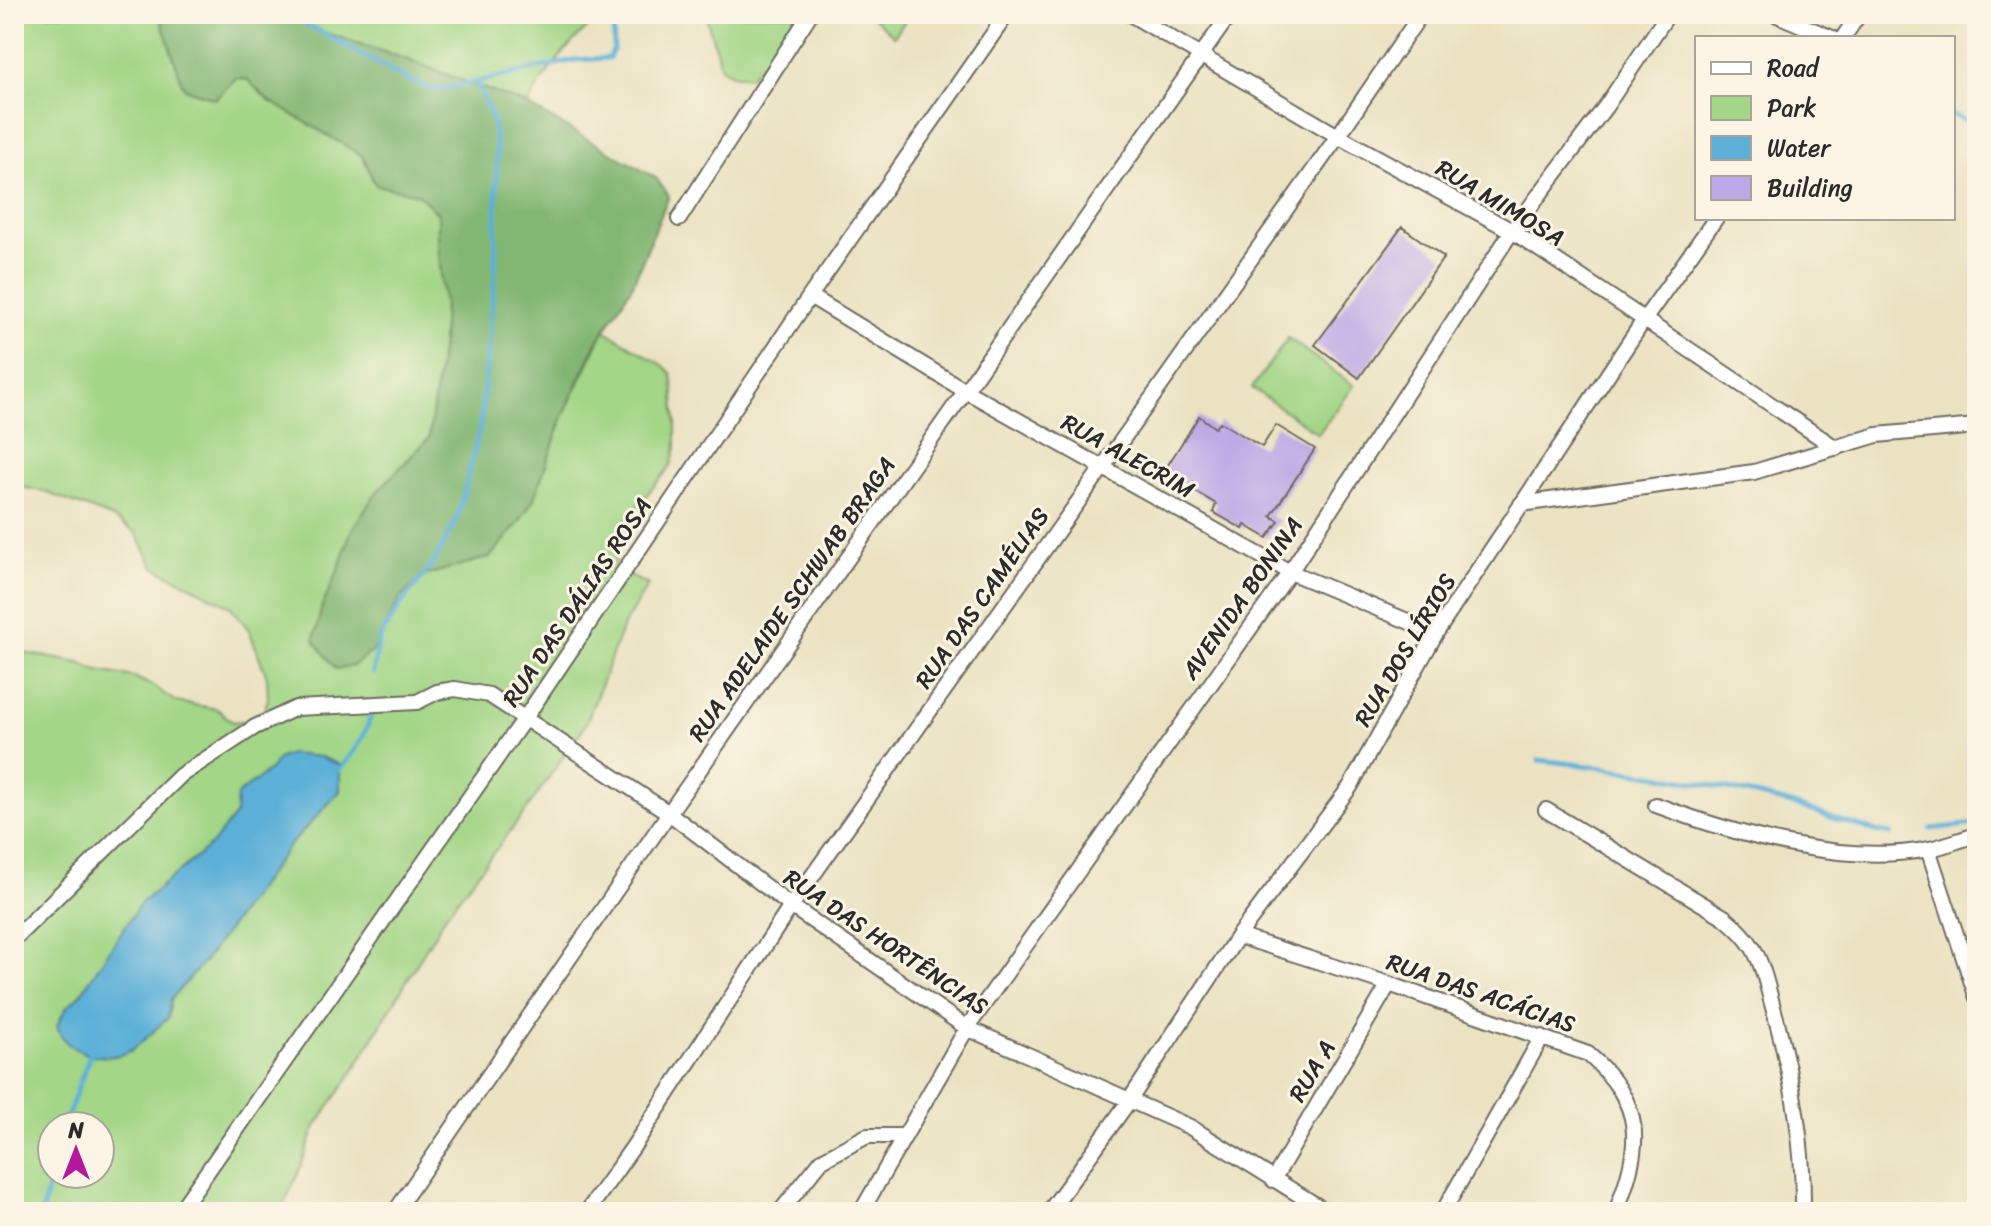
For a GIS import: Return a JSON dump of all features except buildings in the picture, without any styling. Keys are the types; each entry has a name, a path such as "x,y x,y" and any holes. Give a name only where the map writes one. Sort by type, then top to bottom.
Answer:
{"street":[{"path":"679,219 810,14"},
{"name":"RUA DAS DÁLIAS ROSA","path":"179,1212 525,718 810,296 1007,14"},
{"name":"RUA MIMOSA","path":"1130,14 1338,136 1512,231 1836,448"},
{"name":"RUA ADELAIDE SCHWAB BRAGA","path":"395,1212 669,813 1230,14"},
{"name":"RUA DAS CAMÉLIAS","path":"587,1212 791,906 1338,136 1421,14"},
{"name":"AVENIDA BONINA","path":"861,1212 967,1028 1290,572 1512,231 1606,106 1668,14"},
{"path":"1775,14 1827,36"},
{"path":"1844,36 1859,14"},
{"name":"RUA DOS LÍRIOS","path":"1049,1212 1129,1101 1238,936 1350,787 1436,633 1644,320 1715,220"},
{"name":"RUA ALECRIM","path":"810,296 964,390 1290,572 1436,633"},
{"path":"1521,504 1754,472 1877,435 1977,426"},
{"name":"RUA DAS HORTÊNCIAS","path":"14,939 181,775 255,727 296,708 417,702 437,692 455,689 489,695 669,813 791,906 967,1028 1190,1127 1327,1212"},
{"path":"1656,805 1722,828 1807,847 1859,853 1928,849 1977,835"},
{"path":"1546,810 1724,917 1741,931 1754,950 1765,977 1796,1103 1804,1164 1803,1212"},
{"path":"1928,849 1977,998"},
{"name":"RUA DAS ACÁCIAS","path":"1238,936 1389,984 1588,1054 1603,1067 1631,1105 1635,1134 1625,1189 1616,1212"},
{"name":"RUA A","path":"1273,1180 1389,984"},
{"path":"1443,1212 1542,1037"},
{"path":"780,1212 822,1160 867,1136 903,1136"}],"green space":[{"path":"14,14 159,14 184,88 236,77 248,80 268,100 361,155 376,185 419,194 438,214 444,305 429,438 376,493 351,531 339,568 373,650 400,598 423,575 490,557 517,525 533,501 564,414 604,330 671,373 676,448 671,466 629,516 612,545 618,570 648,585 623,626 586,724 525,812 447,913 354,1070 315,1128 280,1212 14,1212 14,651 134,677 176,702 217,709 233,722 255,720 268,699 267,677 249,630 230,606 154,567 136,533 111,517 42,491 14,486","holes":["321,757 340,791 289,846 203,963 171,999 168,1018 149,1033 57,1025 140,904 211,845 236,814 237,795 271,769 279,758"]},
{"path":"159,14 292,14 308,27 408,60 527,105 656,178 669,196 632,286 596,344 564,414 533,501 517,525 490,557 423,576 400,598 374,650 353,666 336,669 314,640 322,606 351,531 376,493 429,438 444,305 438,214 418,194 376,185 361,155 268,100 248,80 236,78 215,99 184,88"},
{"path":"291,14 605,14 561,55 527,105 408,60 308,27"},
{"path":"701,14 806,14 750,77 732,74 721,68 707,19"},
{"path":"869,14 910,14 894,36"},
{"path":"1288,338 1354,386 1318,434 1252,388"}],"water":[{"path":"290,754 321,757 340,765 340,791 289,846 203,963 171,999 168,1018 135,1048 120,1055 86,1054 67,1043 57,1025 140,904 211,845 236,814 237,795 271,769 279,758"}],"waterway":[{"path":"288,14 412,82 433,89 445,89 574,60 609,58 614,48 613,14"},
{"path":"373,673 379,639 401,604 434,562 457,519 480,428 495,276 497,157 493,121 477,83"},
{"path":"1955,116 1977,125"},
{"path":"338,771 364,735 372,709"},
{"path":"1539,760 1723,788 1784,802 1891,834"},
{"path":"1931,829 1977,824"},
{"path":"70,1110 91,1052"},
{"path":"42,1212 47,1190"}]}
